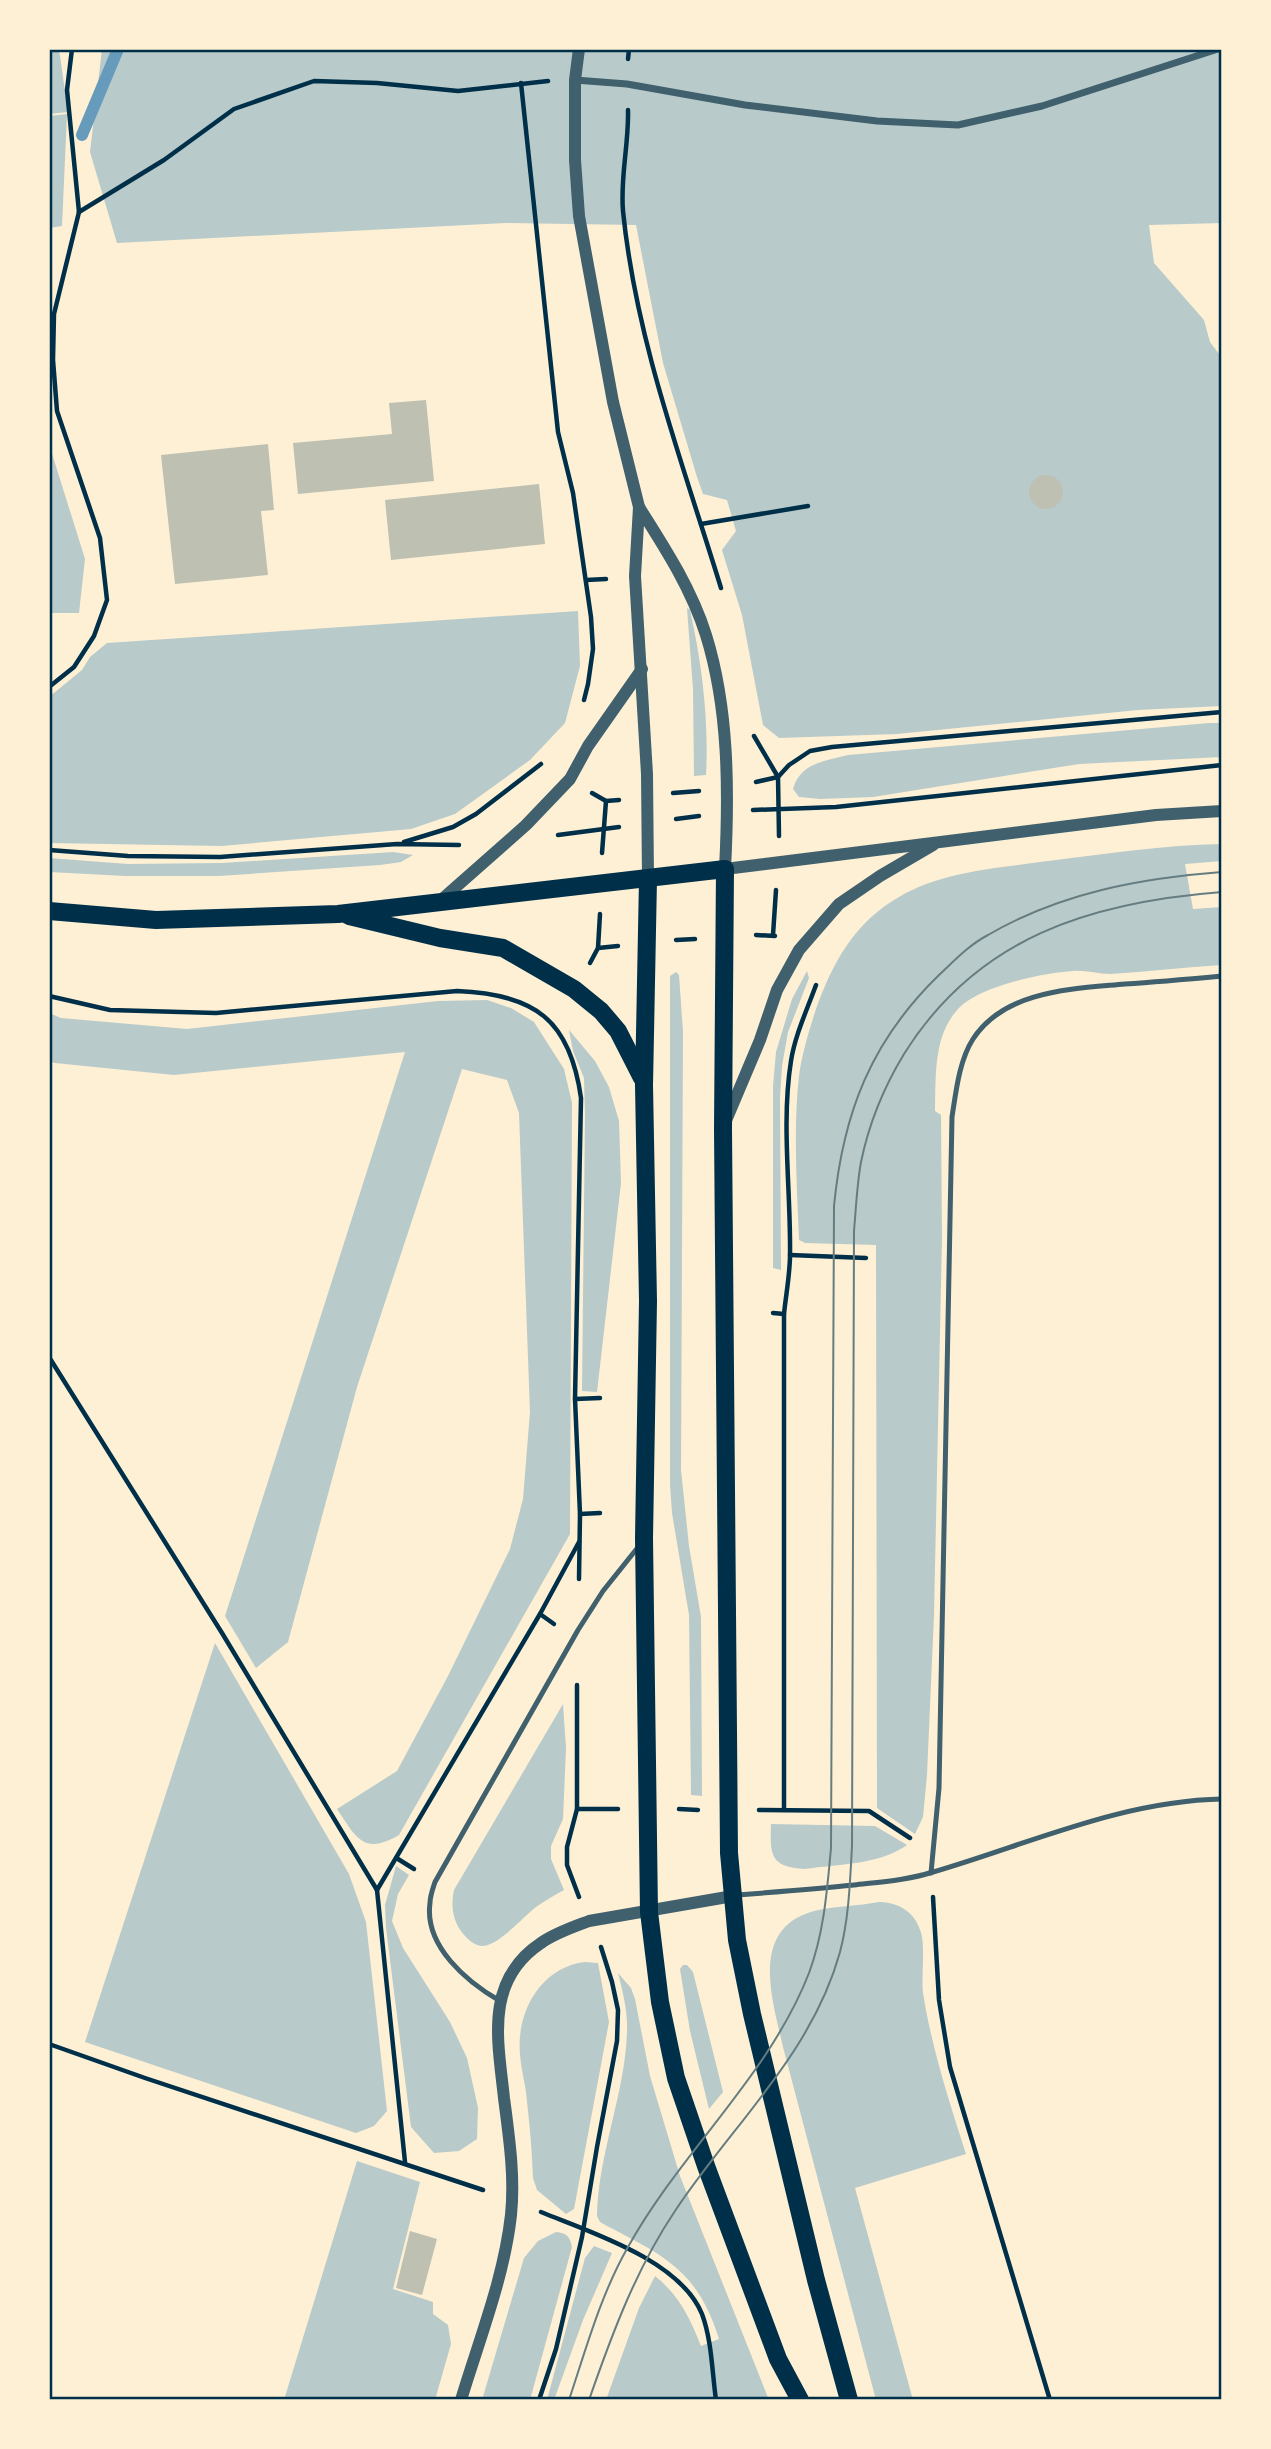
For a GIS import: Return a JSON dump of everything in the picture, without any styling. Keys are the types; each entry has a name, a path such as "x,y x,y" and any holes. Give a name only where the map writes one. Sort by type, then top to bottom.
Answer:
{"main road":[{"path":"49,911 156,920 338,914 496,893 725,869 723,1129 728,1810 733,1896 737,1940 752,2014 816,2280 849,2400"},
{"path":"648,879 645,1084 648,1301 644,1538 649,1912 660,2002 676,2078 778,2359 800,2400"},
{"path":"338,914 440,938 503,948 574,989 601,1011 618,1031 645,1084"}],"street":[{"path":"579,49 575,80 575,160 586,261 613,402 639,507 635,576 642,669 648,879"},
{"path":"575,80 627,84 745,105 877,121 958,125 1042,106 1217,49"},
{"path":"639,507 691,597 706,636 720,696 728,812 725,869 1156,815 1222,811"},
{"path":"439,901 526,825 570,779 588,746 642,669"},
{"path":"723,1129 760,1040 777,989 799,950 839,904 939,842"},
{"path":"461,2400 504,2252 512,2200 511,2154 497,2050 496,2021 507,1981 522,1958 541,1942 589,1922 733,1896"}],"lane":[{"path":"931,1873 939,1788 952,1117 964,1062 973,1040 994,1017 1018,1003 1049,993 1074,989 1222,976"},
{"path":"500,2001 478,1989 442,1950 432,1928 429,1904 435,1882 578,1630 603,1591 644,1538"},
{"path":"733,1896 888,1881 931,1873 1031,1839 1147,1806 1187,1800 1222,1799"}],"path":[{"path":"49,687 74,667 94,636 107,600 100,538 57,411 53,360 54,314 79,212 67,90 72,49"},
{"path":"79,212 164,160 234,109 314,80 458,91 521,83 558,432 573,493 591,617 593,649 582,706"},
{"path":"627,84 629,137 624,163 623,209 636,294 657,388 723,593"},
{"path":"701,524 808,506"},
{"path":"778,777 789,765 810,751 832,747 1222,712"},
{"path":"753,735 778,777 780,808"},
{"path":"49,850 128,856 220,857 397,844 453,827 494,801 545,761"},
{"path":"606,802 603,830 728,812 836,807 1222,765"},
{"path":"773,935 824,964 798,1031 789,1085 790,1255 784,1314 784,1810"},
{"path":"49,996 110,1010 216,1013 457,991 487,992 513,998 534,1008 553,1024 571,1053 578,1074 581,1098 575,1399 580,1514 578,1630"},
{"path":"790,1255 866,1258"},
{"path":"773,1313 784,1314"},
{"path":"49,1357 222,1633 377,1890 405,2162"},
{"path":"575,1399 600,1398"},
{"path":"580,1514 600,1513"},
{"path":"377,1890 540,1614 580,1541"},
{"path":"540,1614 555,1624"},
{"path":"539,2400 556,2348 583,2228 617,2042 618,2010 612,1982 602,1949 567,1864 567,1847 577,1809 577,1685"},
{"path":"869,1811 871,1804"},
{"path":"577,1809 869,1811 916,1843 931,1873 939,2000 950,2067 1050,2400"},
{"path":"397,1859 414,1869"},
{"path":"49,2044 405,2162 512,2200 627,2248 659,2267 686,2289 702,2313 716,2400"}],"shaded area":[{"path":"49,49 59,49 68,112 49,114"},
{"path":"102,49 1222,49 1222,223 1149,225 1154,263 1204,320 1210,342 1222,358 1222,706 1138,710 897,734 779,738 763,725 742,615 722,550 736,531 727,500 703,494 697,477 663,363 636,225 505,223 117,243 90,152"},
{"path":"67,114 62,226 49,228 49,116"},
{"path":"49,444 85,559 79,613 49,613"},
{"path":"687,608 690,610 698,651 706,734 706,775 694,776 693,689"},
{"path":"578,611 580,666 565,723 530,760 455,814 411,829 222,846 49,843 49,697 82,670 90,657 107,643"},
{"path":"1222,723 1222,757 1079,764 873,797 799,797 793,789 796,780 807,768 848,755"},
{"path":"1222,844 1222,861 1185,864 1193,909 1222,907 1222,965 1110,974 1073,971 1012,982 980,994 958,1009 940,1044 935,1111 941,1115 942,1238 934,1615 927,1775 923,1817 915,1834 877,1808 876,1245 805,1243 799,1240 797,1096 802,1059 816,1009 830,975 857,931 883,907 916,888 952,876 991,869 1135,850"},
{"path":"393,852 413,855 401,862 380,865 219,876 125,876 49,872 49,858 128,864 222,863"},
{"path":"807,971 809,978 788,1032 782,1066 781,1270 773,1268 773,1086 776,1052 792,999"},
{"path":"676,972 679,975 683,1032 681,1470 689,1546 701,1617 702,1796 691,1795 689,1615 670,1485 670,976"},
{"path":"487,1000 511,1008 534,1022 564,1069 572,1103 570,1534 399,1835 377,1844 369,1843 355,1835 337,1809 397,1771 448,1676 510,1549 523,1499 530,1412 519,1113 507,1080 462,1069 357,1387 288,1642 256,1668 225,1616 405,1052 174,1075 55,1063 49,1061 49,1013 61,1018 187,1029 438,1001"},
{"path":"569,1030 595,1061 609,1087 619,1121 621,1183 597,1392 582,1391 584,1078 573,1051"},
{"path":"215,1643 349,1874 366,1922 387,2111 374,2126 356,2133 85,2042"},
{"path":"563,1704 566,1748 563,1819 551,1846 551,1859 564,1890 536,1907 496,1941 483,1946 477,1945 466,1937 456,1921 454,1890"},
{"path":"771,1824 875,1826 907,1845 896,1852 871,1860 805,1869 793,1868 774,1857"},
{"path":"396,1866 409,1875 398,1894 392,1921 403,1948 450,2022 467,2058 478,2108 477,2139 459,2151 434,2153 411,2127 386,1928 385,1905"},
{"path":"879,1902 904,1909 914,1918 920,1930 923,1943 923,1993 931,2034 966,2154 855,2188 913,2400 876,2400 783,2047 771,1988 773,1950 780,1933 793,1920 814,1911"},
{"path":"585,1962 598,1963 609,2022 574,2209 566,2214 537,2190 533,2178 520,2038 527,2008 544,1982 569,1966"},
{"path":"687,1965 693,1972 723,2092 709,2109 690,2031 680,1969"},
{"path":"618,1973 631,1988 635,1999 650,2076 680,2176 769,2400 606,2400 639,2308 655,2276 671,2291 683,2308 701,2346 719,2339 701,2297 678,2269 647,2247 600,2222 597,2216 598,2193 622,2078 627,2032 627,2017"},
{"path":"357,2161 420,2182 393,2289 433,2302 433,2314 448,2325 451,2344 435,2400 284,2400"},
{"path":"556,2232 567,2236 572,2247 530,2400 482,2400 524,2258 538,2241"},
{"path":"594,2246 612,2253 583,2320 554,2400 547,2400 585,2258"}],"building":[{"path":"426,400 434,481 298,494 293,443 392,434 389,403"},
{"path":"268,444 274,510 261,511 268,575 175,584 161,455"},
{"path":"1046,475 1058,480 1063,492 1058,504 1046,509 1034,504 1029,492 1034,480"},
{"path":"539,484 545,544 391,560 385,500"},
{"path":"410,2231 437,2239 422,2295 396,2288"}],"waterway":[{"path":"82,135 118,49"}],"tram line":[{"path":"569,2400 618,2265 649,2212 771,2046 809,1973 818,1943 831,1848 834,1206 845,1140 864,1080 895,1026 915,1000 957,958 981,939 1015,920 1072,898 1131,883 1222,872"},
{"path":"589,2400 616,2326 648,2256 697,2179 791,2056 827,1989 843,1939 849,1899 852,1846 854,1231 861,1162 878,1106 904,1054 933,1014 966,981 1002,954 1041,933 1083,917 1127,905 1222,892"}]}
